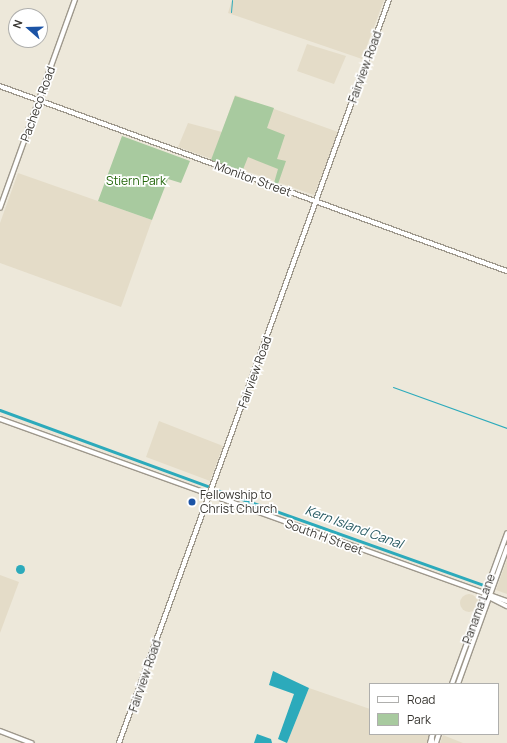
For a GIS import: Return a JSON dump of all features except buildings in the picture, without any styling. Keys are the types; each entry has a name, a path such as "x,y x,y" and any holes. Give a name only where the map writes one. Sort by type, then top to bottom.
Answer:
{"street":[{"name":"Pacheco Road","path":"0,208 75,0"},
{"name":"Fairview Road","path":"119,743 389,0"},
{"name":"Monitor Street","path":"0,86 507,271"},
{"name":"South H Street","path":"0,419 484,595 507,606"},
{"name":"Panama Lane","path":"452,683 507,534"},
{"name":"Panama Lane","path":"458,683 507,548"},
{"name":"South H Street","path":"489,597 507,601"},
{"path":"458,666 460,679"},
{"path":"0,731 32,743"},
{"path":"432,735 435,743"},
{"path":"430,743 432,735"}],"shaded area":[{"path":"232,0 384,0 362,59 228,13"},
{"path":"307,44 346,56 334,84 297,71"},
{"path":"235,95 338,132 314,195 178,147 188,123 222,132"},
{"path":"18,173 152,220 121,307 0,263 0,223"},
{"path":"159,421 223,446 210,481 146,457"},
{"path":"507,559 507,594 496,590"},
{"path":"0,575 19,582 0,633"},
{"path":"469,594 475,597 478,603 475,609 469,612 463,609 460,603 463,597"},
{"path":"309,688 369,709 369,735 430,735 427,743 287,743"},
{"path":"443,735 463,743 440,743"}],"green space":[{"path":"235,96 274,108 267,128 285,135 277,159 286,161 278,184 274,183 278,169 248,157 242,172 211,160"},
{"name":"Stiern Park","path":"122,136 190,161 181,183 168,179 152,220 98,201"}],"water":[{"path":"20,564 25,569 20,574 15,569"},
{"path":"273,671 309,688 287,743 278,739 294,694 269,685"},
{"path":"257,734 271,739 272,743 254,743"}],"waterway":[{"path":"231,12 232,0"},
{"path":"393,387 507,428"},
{"name":"Kern Island Canal","path":"0,410 208,486"},
{"name":"Kern Island Canal","path":"217,490 484,585"}],"place":[{"name":"Fellowship to Christ Church","path":"192,502"}]}
